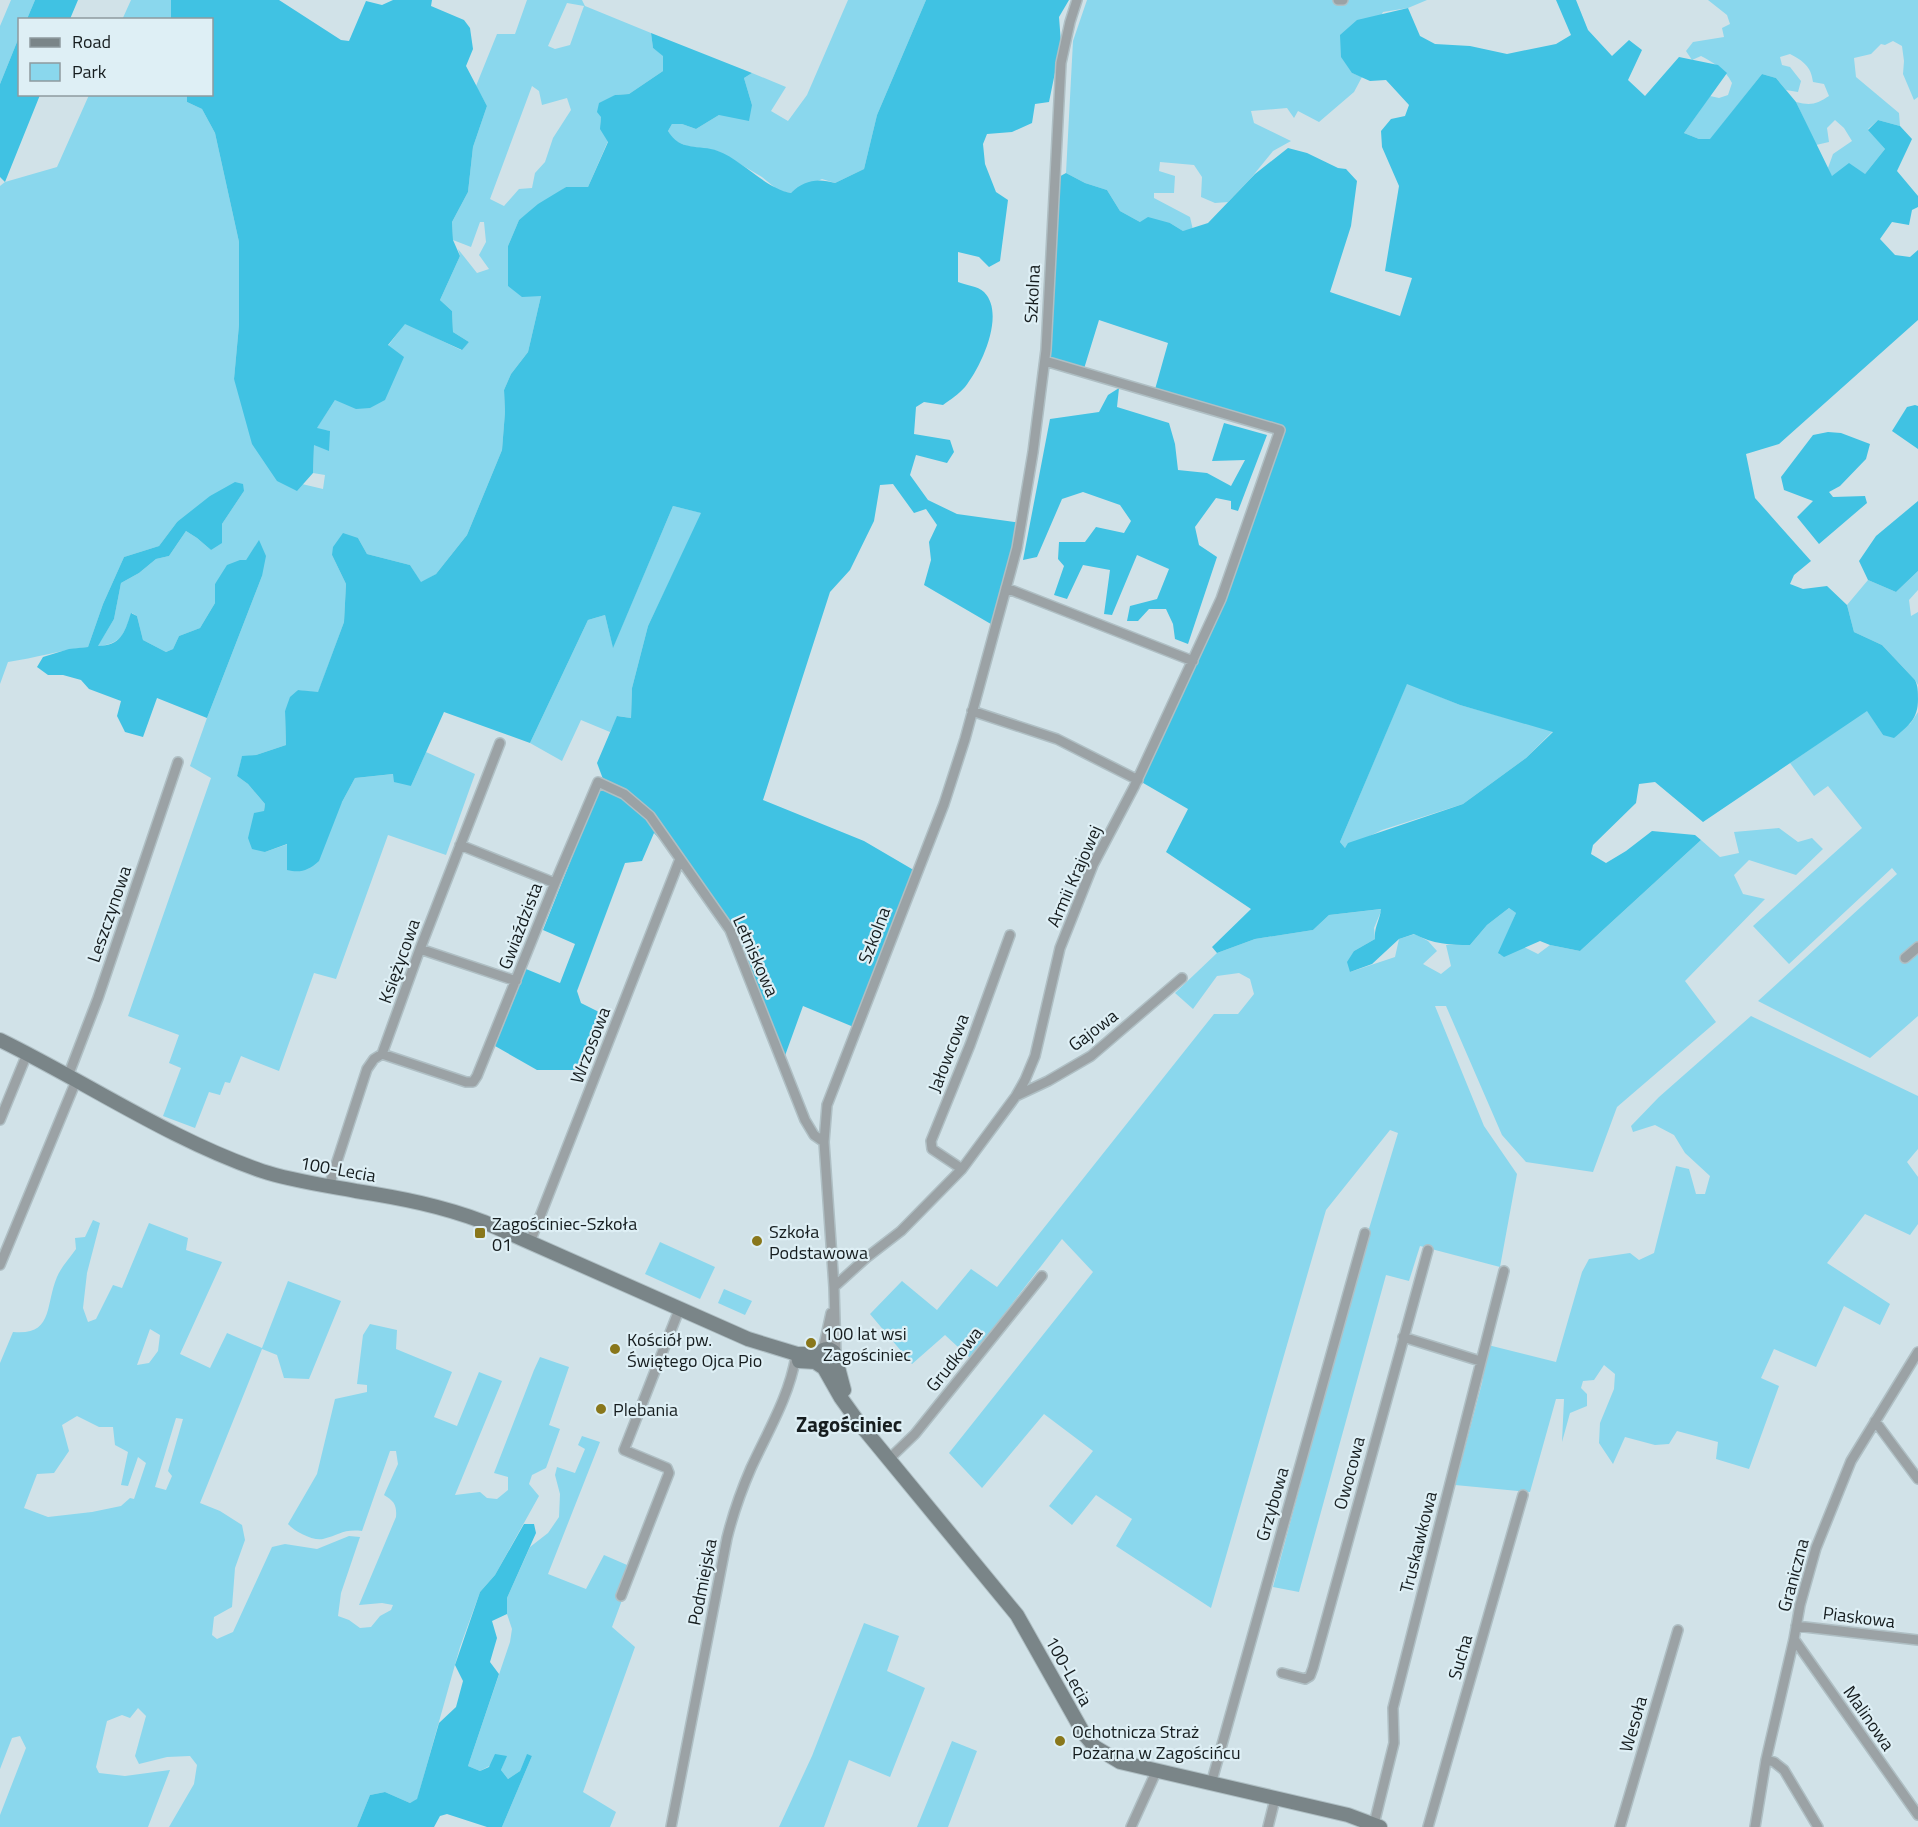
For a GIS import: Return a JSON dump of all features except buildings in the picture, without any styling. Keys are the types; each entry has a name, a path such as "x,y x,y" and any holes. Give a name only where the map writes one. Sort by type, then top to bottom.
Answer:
{"street":[{"name":"Szkolna","path":"826,1358 834,1287 824,1142 827,1105 944,804 972,711 1018,540 1045,361 1061,63 1077,0"},
{"path":"1338,0 1343,0"},
{"name":"Armii Krajowej","path":"834,1287 901,1231 962,1169 1016,1096 1035,1056 1060,948 1093,865 1138,780 1221,599 1280,430 1045,361"},
{"path":"1006,588 1192,661"},
{"path":"972,711 1057,739 1138,780"},
{"name":"Księżycowa","path":"329,1186 367,1069 374,1059 382,1054 420,949 500,744"},
{"name":"Leszczynowa","path":"0,1265 72,1078 178,762"},
{"name":"Letniskowa","path":"598,782 624,794 650,816 730,930 805,1120 814,1135 824,1142"},
{"name":"Gwiaździsta","path":"382,1054 466,1082 473,1082 598,782"},
{"path":"460,845 555,883"},
{"name":"Wrzosowa","path":"530,1242 680,860"},
{"name":"Jałowcowa","path":"962,1169 932,1149 931,1141 970,1045 1010,935"},
{"path":"1905,958 1918,946"},
{"path":"420,949 516,981"},
{"name":"Gajowa","path":"1016,1096 1048,1081 1091,1056 1182,978"},
{"name":"100-Lecia","path":"0,1040 199,1146 264,1172 285,1178 436,1206 484,1222 530,1242 680,1310 764,1345 776,1354 826,1358 848,1407 859,1423 1017,1615 1084,1734 1095,1747 1120,1762 1156,1772 1348,1815 1377,1825"},
{"path":"0,1120 27,1054"},
{"name":"Grzybowa","path":"1211,1784 1365,1233"},
{"name":"Owocowa","path":"1282,1673 1305,1679 1310,1676 1313,1668 1428,1250"},
{"name":"Truskawkowa","path":"1377,1825 1394,1743 1393,1708 1504,1271"},
{"name":"Grudkowa","path":"889,1460 915,1434 1042,1276"},
{"name":"Szkolna","path":"826,1358 833,1302"},
{"path":"621,1596 669,1473 667,1468 624,1450 680,1310"},
{"path":"1403,1337 1480,1361"},
{"name":"Graniczna","path":"1755,1827 1766,1760 1812,1559 1842,1479 1857,1449 1918,1352"},
{"name":"Podmiejska","path":"671,1827 727,1538 751,1468 789,1389 796,1357"},
{"path":"1875,1421 1918,1479"},
{"name":"Sucha","path":"1428,1827 1523,1495"},
{"name":"Piaskowa","path":"1796,1626 1918,1640"},
{"name":"Wesoła","path":"1620,1827 1678,1630"},
{"name":"Malinowa","path":"1794,1639 1918,1815"},
{"path":"1766,1760 1774,1762 1784,1770 1818,1827"},
{"path":"1131,1827 1156,1772"},
{"path":"1268,1827 1275,1799"}],"green space":[{"path":"11,0 35,0 27,18 18,18 18,39 0,84 0,26"},
{"path":"131,0 171,0 171,18 123,18"},
{"path":"527,0 582,0 585,6 651,33 653,48 663,55 663,71 629,94 615,95 606,108 601,117 601,127 608,141 588,187 566,187 519,220 508,246 508,286 541,296 528,352 511,374 504,390 502,450 467,535 436,574 421,583 410,565 367,554 358,538 332,555 346,584 344,622 318,693 298,690 285,711 286,745 242,757 237,776 248,784 265,804 265,852 288,844 342,802 355,778 394,774 411,786 426,752 475,774 446,855 388,835 336,979 314,973 279,1071 241,1056 230,1083 225,1082 220,1095 209,1092 195,1128 163,1116 181,1068 169,1063 179,1035 128,1016 211,778 190,766 262,576 259,541 246,560 215,584 215,603 200,628 179,636 173,649 166,652 143,640 137,616 132,613 121,637 112,643 97,647 114,619 121,583 139,573 156,559 169,556 186,531 211,550 222,524 244,491 177,522 159,546 124,557 103,604 88,647 8,662 0,684 0,186 5,182 57,167 89,96 187,96 187,102 202,109 215,133 239,242 239,325 234,379 302,484 323,489 325,475 313,473 314,445 330,431 316,429 335,400 388,346 405,323 461,350 469,342 453,332 452,311 440,300 460,256 458,249 477,273 489,269 479,255 486,242 484,222 480,222 471,247 453,240 452,222 468,192 473,147 487,106 476,86 497,34 515,34","holes":["567,3 584,6 570,45 555,49 548,46","532,86 539,91 542,105 567,98 571,110 553,138 545,162 535,173 532,188 519,189 504,206 490,199"]},
{"path":"848,0 926,0 877,115 864,169 835,183 822,179 791,193 779,191 762,177 718,151 687,146 673,140 668,131 672,124 682,124 696,129 719,115 752,105 744,78 752,73 786,87 771,111 788,121 807,95"},
{"path":"1087,0 1427,0 1408,8 1383,12 1352,73 1362,77 1354,92 1319,122 1298,111 1294,118 1287,108 1251,111 1254,123 1291,141 1273,151 1228,202 1215,203 1201,197 1202,177 1194,165 1160,162 1159,171 1175,176 1174,193 1154,193 1154,198 1190,217 1193,230 1183,231 1170,223 1140,222 1120,211 1107,190 1085,183 1066,173 1073,41"},
{"path":"1708,0 1918,0 1918,97 1914,100 1903,74 1902,46 1893,41 1885,45 1881,44 1871,54 1854,58 1856,77 1899,113 1900,126 1878,120 1868,129 1885,149 1865,174 1832,177 1828,168 1833,154 1852,141 1844,128 1835,120 1827,128 1829,142 1816,145 1796,102 1814,104 1829,96 1824,84 1813,82 1806,65 1790,54 1780,57 1782,65 1790,67 1801,81 1798,92 1786,90 1776,78 1762,74 1710,140 1699,139 1684,133 1710,96 1719,98 1728,95 1732,83 1723,70 1715,64 1701,56 1692,60 1686,51 1693,42 1724,37 1722,28 1730,24 1727,15"},
{"path":"673,506 702,513 648,626 632,688 631,718 618,716 610,732 581,720 562,761 530,743 588,620 605,615 613,647"},
{"path":"1918,571 1918,590 1909,600 1911,616 1918,612 1918,685 1882,645 1854,632 1847,605 1868,580 1896,592"},
{"path":"1407,683 1460,705 1553,731 1526,758 1463,804 1382,830 1345,848 1340,842"},
{"path":"1867,710 1883,735 1910,724 1918,712 1918,1016 1870,1058 1758,1001 1897,874 1892,868 1789,964 1753,926 1862,828 1828,786 1814,796 1790,763"},
{"path":"1779,828 1798,842 1812,838 1823,849 1796,875 1749,860 1734,875 1743,894 1765,899 1685,981 1716,1022 1617,1107 1593,1172 1526,1162 1502,1135 1446,1006 1435,1006 1484,1126 1517,1174 1500,1267 1420,1246 1409,1281 1386,1275 1299,1592 1273,1587 1368,1232 1398,1133 1390,1130 1326,1210 1211,1608 1116,1546 1132,1519 1096,1495 1072,1525 1049,1506 1093,1451 1044,1414 982,1488 949,1453 1093,1272 1062,1239 970,1358 945,1335 912,1364 870,1314 902,1281 937,1310 971,1269 997,1287 1214,1014 1238,1014 1254,994 1250,979 1239,973 1217,976 1193,1009 1175,993 1217,953 1255,939 1313,930 1329,915 1382,909 1374,928 1375,939 1354,951 1350,972 1395,957 1399,939 1415,934 1428,941 1437,951 1423,964 1441,974 1451,966 1446,945 1470,945 1487,925 1509,908 1516,913 1499,954 1504,956 1524,947 1538,954 1550,945 1580,951 1701,840 1720,857 1739,853 1734,832"},
{"path":"1751,1016 1918,1096 1918,1149 1907,1162 1918,1177 1918,1224 1910,1235 1865,1214 1827,1263 1890,1304 1880,1325 1844,1306 1816,1367 1774,1349 1761,1378 1779,1386 1749,1469 1716,1459 1718,1442 1677,1431 1669,1444 1655,1445 1625,1437 1613,1464 1599,1443 1600,1423 1614,1389 1615,1374 1604,1365 1594,1380 1583,1381 1581,1388 1587,1394 1587,1406 1570,1413 1562,1442 1564,1399 1556,1399 1530,1492 1455,1485 1482,1383 1488,1345 1556,1362 1582,1272 1589,1259 1630,1253 1639,1260 1654,1253 1676,1166 1689,1169 1696,1194 1705,1194 1710,1176 1685,1153 1674,1135 1655,1125 1633,1132 1631,1126 1659,1097"},
{"path":"93,1220 100,1223 87,1273 83,1308 88,1322 96,1319 113,1285 122,1288 149,1223 188,1238 186,1250 222,1262 180,1354 210,1368 227,1333 262,1348 288,1281 341,1301 309,1379 284,1378 277,1355 262,1349 200,1503 220,1511 242,1525 245,1540 235,1568 232,1607 214,1617 212,1635 217,1639 233,1632 272,1547 285,1544 317,1549 349,1536 360,1537 341,1593 338,1616 360,1628 371,1627 380,1616 391,1610 393,1605 382,1603 359,1605 396,1517 394,1504 384,1495 398,1464 396,1451 390,1451 362,1531 345,1532 323,1539 314,1539 288,1524 317,1474 335,1399 367,1392 367,1385 357,1384 363,1335 370,1324 397,1330 396,1349 452,1372 434,1417 457,1426 479,1372 502,1381 455,1495 480,1492 487,1498 497,1499 508,1490 508,1477 494,1473 540,1357 569,1367 549,1425 560,1429 546,1468 532,1475 529,1484 539,1496 495,1575 480,1592 460,1647 417,1800 410,1803 385,1792 370,1795 357,1827 169,1827 194,1784 197,1765 190,1756 167,1757 139,1764 135,1756 146,1716 138,1708 130,1718 122,1715 107,1721 96,1767 99,1773 125,1776 170,1770 148,1827 0,1827 0,1815 26,1748 20,1736 12,1738 0,1769 0,1363 13,1332 26,1332 42,1324 49,1308 57,1277 76,1249 75,1238 85,1237","holes":["150,1329 160,1335 158,1351 149,1363 137,1365","77,1416 99,1427 113,1427 115,1445 128,1452 121,1485 128,1486 138,1457 146,1463 134,1499 130,1498 121,1506 48,1517 24,1508 37,1474 54,1473 69,1451 62,1425","176,1418 183,1419 168,1471 172,1476 166,1490 155,1487"]},
{"path":"660,1242 715,1267 700,1299 645,1274"},
{"path":"724,1289 752,1301 745,1315 718,1303"},
{"path":"582,1436 600,1442 548,1574 586,1589 604,1555 634,1568 612,1627 635,1647 583,1792 616,1812 610,1827 502,1827 532,1756 527,1755 520,1771 508,1779 501,1770 506,1757 480,1771 468,1766 510,1642 512,1629 507,1614 507,1598 530,1547 548,1533 559,1517 560,1494 555,1475 557,1467 575,1473 585,1449 578,1445"},
{"path":"864,1623 899,1636 887,1671 925,1688 890,1777 849,1760 824,1827 779,1827 812,1756"},
{"path":"952,1741 977,1751 948,1827 917,1827"}],"shaded area":[{"path":"35,0 78,0 70,18 27,18"},
{"path":"171,0 279,0 341,40 349,41 366,1 382,5 393,0 432,0 431,6 464,20 470,28 473,49 466,66 487,106 473,147 468,192 452,222 453,240 460,256 440,300 452,311 453,332 469,342 462,350 405,324 388,345 404,357 385,400 370,408 356,409 335,400 317,428 330,431 329,451 314,445 313,473 297,491 277,481 252,444 234,379 239,325 239,242 215,133 202,109 187,102 187,96 213,96 213,18 171,18"},
{"path":"926,0 1069,0 1059,17 1061,43 1049,102 1035,104 1032,123 1012,132 987,134 983,144 985,164 996,192 1008,200 1000,261 989,267 979,257 958,252 958,282 981,290 990,302 993,313 992,326 984,354 965,387 954,397 943,405 924,402 916,407 914,434 950,440 954,452 947,463 916,455 910,475 928,500 957,514 1021,523 996,627 924,585 931,560 929,542 937,525 926,509 914,513 893,484 880,485 874,521 850,570 830,592 763,800 864,841 917,872 856,1028 803,1006 782,1064 730,930 680,860 654,833 642,861 625,863 577,991 581,1003 601,1013 580,1070 537,1070 495,1046 526,969 560,983 575,944 543,930 603,779 597,763 617,716 631,718 632,688 648,626 701,513 673,506 613,648 605,615 588,620 530,743 444,712 411,786 394,782 393,774 355,778 342,802 319,861 311,867 300,871 287,870 287,844 265,852 252,849 248,838 254,813 264,811 265,804 248,784 237,776 242,756 256,755 286,745 285,711 290,697 298,690 318,692 344,622 346,584 332,555 333,547 343,533 358,538 367,554 410,565 421,582 436,574 467,535 502,450 504,390 511,374 528,352 541,296 522,297 508,286 508,246 519,220 538,204 566,187 588,187 608,142 600,129 601,117 597,112 599,103 615,95 629,94 663,71 663,56 653,48 651,33 752,73 744,78 752,105 749,121 719,115 696,129 682,124 672,124 668,131 673,138 684,145 711,149 727,155 772,186 791,193 806,183 823,181 835,183 864,169 877,115"},
{"path":"1556,0 1576,0 1588,30 1612,56 1629,40 1642,50 1628,80 1645,96 1679,57 1718,65 1727,73 1684,133 1699,139 1710,139 1762,74 1776,78 1796,102 1832,176 1849,163 1865,174 1885,149 1868,130 1878,120 1900,126 1912,139 1897,171 1918,196 1918,207 1912,210 1909,225 1892,222 1880,239 1895,255 1910,257 1918,250 1918,320 1779,444 1746,454 1755,498 1811,561 1794,575 1790,584 1803,589 1827,586 1847,605 1854,632 1882,645 1915,680 1918,694 1916,712 1908,725 1894,738 1883,735 1867,711 1703,822 1655,782 1639,784 1636,803 1593,845 1591,854 1606,863 1652,831 1695,835 1701,840 1580,951 1540,941 1504,957 1498,953 1516,913 1509,908 1487,925 1470,945 1442,943 1414,934 1399,939 1372,964 1350,972 1347,962 1354,951 1375,939 1381,909 1329,915 1313,930 1255,939 1217,953 1212,947 1251,909 1166,852 1188,809 1138,780 1221,599 1280,430 1154,393 1168,343 1099,320 1083,372 1045,361 1055,179 1066,173 1085,183 1107,190 1120,211 1140,222 1148,217 1170,223 1183,231 1208,223 1255,174 1288,148 1307,153 1338,168 1346,169 1357,181 1351,226 1330,292 1400,316 1412,278 1385,271 1399,186 1382,147 1381,131 1391,119 1405,116 1409,105 1386,80 1370,81 1352,73 1341,57 1340,35 1357,20 1408,8 1420,36 1435,44 1470,46 1507,54 1556,44 1571,35","holes":["1407,684 1460,705 1553,732 1526,758 1463,804 1348,843 1345,848 1340,842"]},
{"path":"18,39 18,96 40,96 5,182 0,177 0,84"},
{"path":"1119,388 1117,407 1169,423 1175,444 1178,470 1207,473 1231,486 1245,460 1212,461 1224,423 1267,435 1238,511 1231,509 1231,501 1216,498 1195,527 1199,545 1217,557 1188,644 1175,639 1173,624 1166,609 1149,609 1138,621 1127,621 1130,606 1157,599 1169,569 1137,555 1112,615 1104,614 1110,570 1083,565 1067,599 1054,595 1064,566 1058,559 1059,542 1085,542 1096,527 1124,533 1131,521 1120,505 1083,492 1062,499 1037,557 1023,560 1050,419 1099,412 1108,395"},
{"path":"1918,406 1918,449 1892,431 1907,407"},
{"path":"1828,432 1841,433 1870,444 1866,459 1840,486 1829,492 1833,497 1865,496 1867,503 1819,544 1797,517 1813,501 1784,490 1781,477 1813,435"},
{"path":"235,482 243,484 244,491 222,524 222,543 211,550 186,531 169,556 156,559 139,573 121,583 114,619 98,646 117,641 131,613 137,616 143,640 166,652 173,649 179,636 200,628 215,603 215,584 227,565 246,560 259,540 266,556 262,576 207,718 157,698 143,737 125,732 117,716 121,701 89,689 81,680 63,675 48,675 37,667 43,657 69,649 88,647 103,604 124,557 159,546 177,522 210,496"},
{"path":"1918,501 1918,571 1896,592 1868,580 1859,561 1876,536"},
{"path":"524,1524 534,1524 536,1533 507,1598 507,1614 492,1621 497,1638 490,1662 499,1674 468,1766 480,1771 489,1767 495,1754 507,1756 501,1770 508,1779 520,1771 527,1754 532,1756 502,1827 487,1827 447,1814 440,1816 434,1827 357,1827 370,1795 385,1792 410,1803 417,1799 439,1723 456,1707 463,1681 455,1665 480,1592 495,1575"}],"place":[{"name":"Zagościniec-Szkoła 01","path":"480,1233"},
{"name":"Szkoła Podstawowa","path":"757,1241"},
{"name":"100 lat wsi Zagościniec","path":"811,1343"},
{"name":"Kościół pw. Świętego Ojca Pio","path":"615,1349"},
{"name":"Plebania","path":"601,1409"},
{"name":"Ochotnicza Straż Pożarna w Zagościńcu","path":"1060,1741"}],"district":[{"name":"Zagościniec","path":"849,1424"}]}
